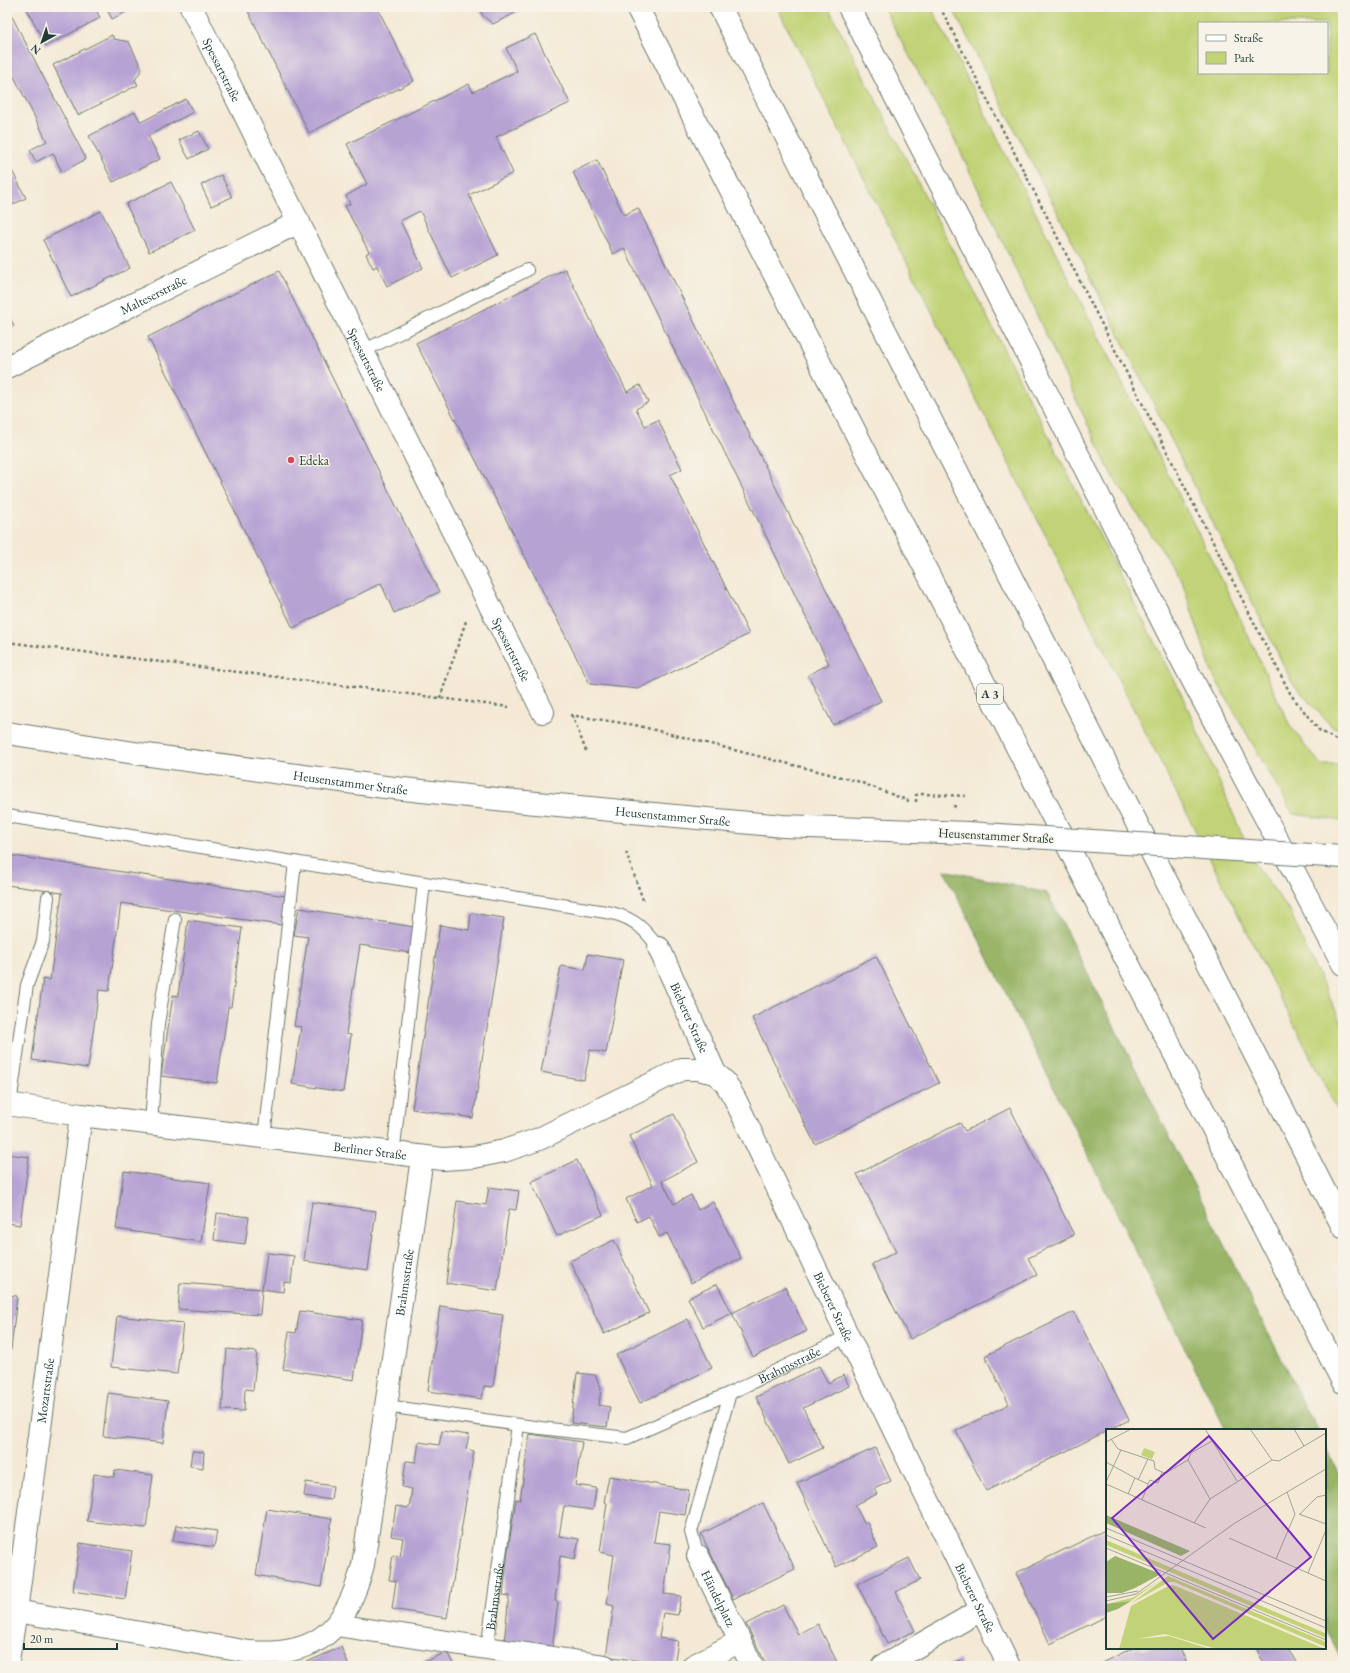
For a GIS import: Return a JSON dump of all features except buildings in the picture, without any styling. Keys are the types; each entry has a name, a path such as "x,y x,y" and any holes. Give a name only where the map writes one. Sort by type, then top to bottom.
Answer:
{"main road":[{"name":"Spessartstraße","path":"192,7 543,712"},
{"name":"A 3","path":"637,7 1343,1382"},
{"path":"720,7 1343,1227"},
{"path":"849,7 979,259 1183,662 1343,964"},
{"name":"Malteserstraße","path":"7,367 299,222"},
{"name":"Heusenstammer Straße","path":"7,733 141,754 377,786 522,802 783,826 968,832 1343,857"},
{"name":"Bieberer Straße","path":"659,948 716,1073 725,1082 735,1099 848,1336 1009,1666"},
{"name":"Berliner Straße","path":"9,1104 81,1115 422,1158 466,1158 504,1151 539,1139 682,1069 698,1069 716,1073"},
{"name":"Mozartstraße","path":"7,1666 16,1611 81,1115"},
{"name":"Brahmsstraße","path":"16,1611 241,1650 267,1653 317,1642 326,1636 336,1625 347,1609 357,1590 363,1565 422,1158"},
{"name":"Händelplatz","path":"698,1556 752,1666"},
{"path":"883,1666 981,1610"},
{"name":"Brahmsstraße","path":"336,1625 487,1649 580,1661 604,1666"},
{"name":"Händelplatz","path":"693,1666 740,1641"}],"lane":[{"path":"363,351 527,270"},
{"path":"7,816 612,913 628,917 646,930 659,948"},
{"path":"264,1138 295,862"},
{"path":"394,1154 424,883"},
{"path":"9,1104 27,985 43,941 48,896"},
{"path":"151,1124 158,1024 175,919"},
{"name":"Brahmsstraße","path":"386,1406 518,1425 627,1438 730,1393 848,1336"},
{"path":"698,1556 691,1532 730,1393"},
{"name":"Brahmsstraße","path":"487,1649 518,1425"}],"path":[{"path":"940,7 1291,695 1319,730 1343,744"},
{"path":"440,698 479,584"},
{"path":"7,642 572,715 643,726 856,781 907,801 924,803"},
{"path":"572,715 586,751"},
{"path":"916,802 916,795 922,794 968,796"},
{"path":"946,806 953,806"}],"green space":[{"path":"777,7 828,7 1185,702 1256,865 1291,913 1309,956 1343,1025 1343,1121"},
{"path":"883,7 931,7 1224,584 1290,726 1321,765 1343,765 1343,821 1293,814 1212,673 1182,581 1110,472 957,144"},
{"path":"952,7 1343,7 1343,729 1332,727 1293,684 1082,260"},
{"path":"944,870 1047,893 1316,1429 1225,1429"},
{"path":"1326,1448 1343,1482 1343,1662 1326,1629"}],"place":[{"name":"Edeka","path":"291,460"}]}
